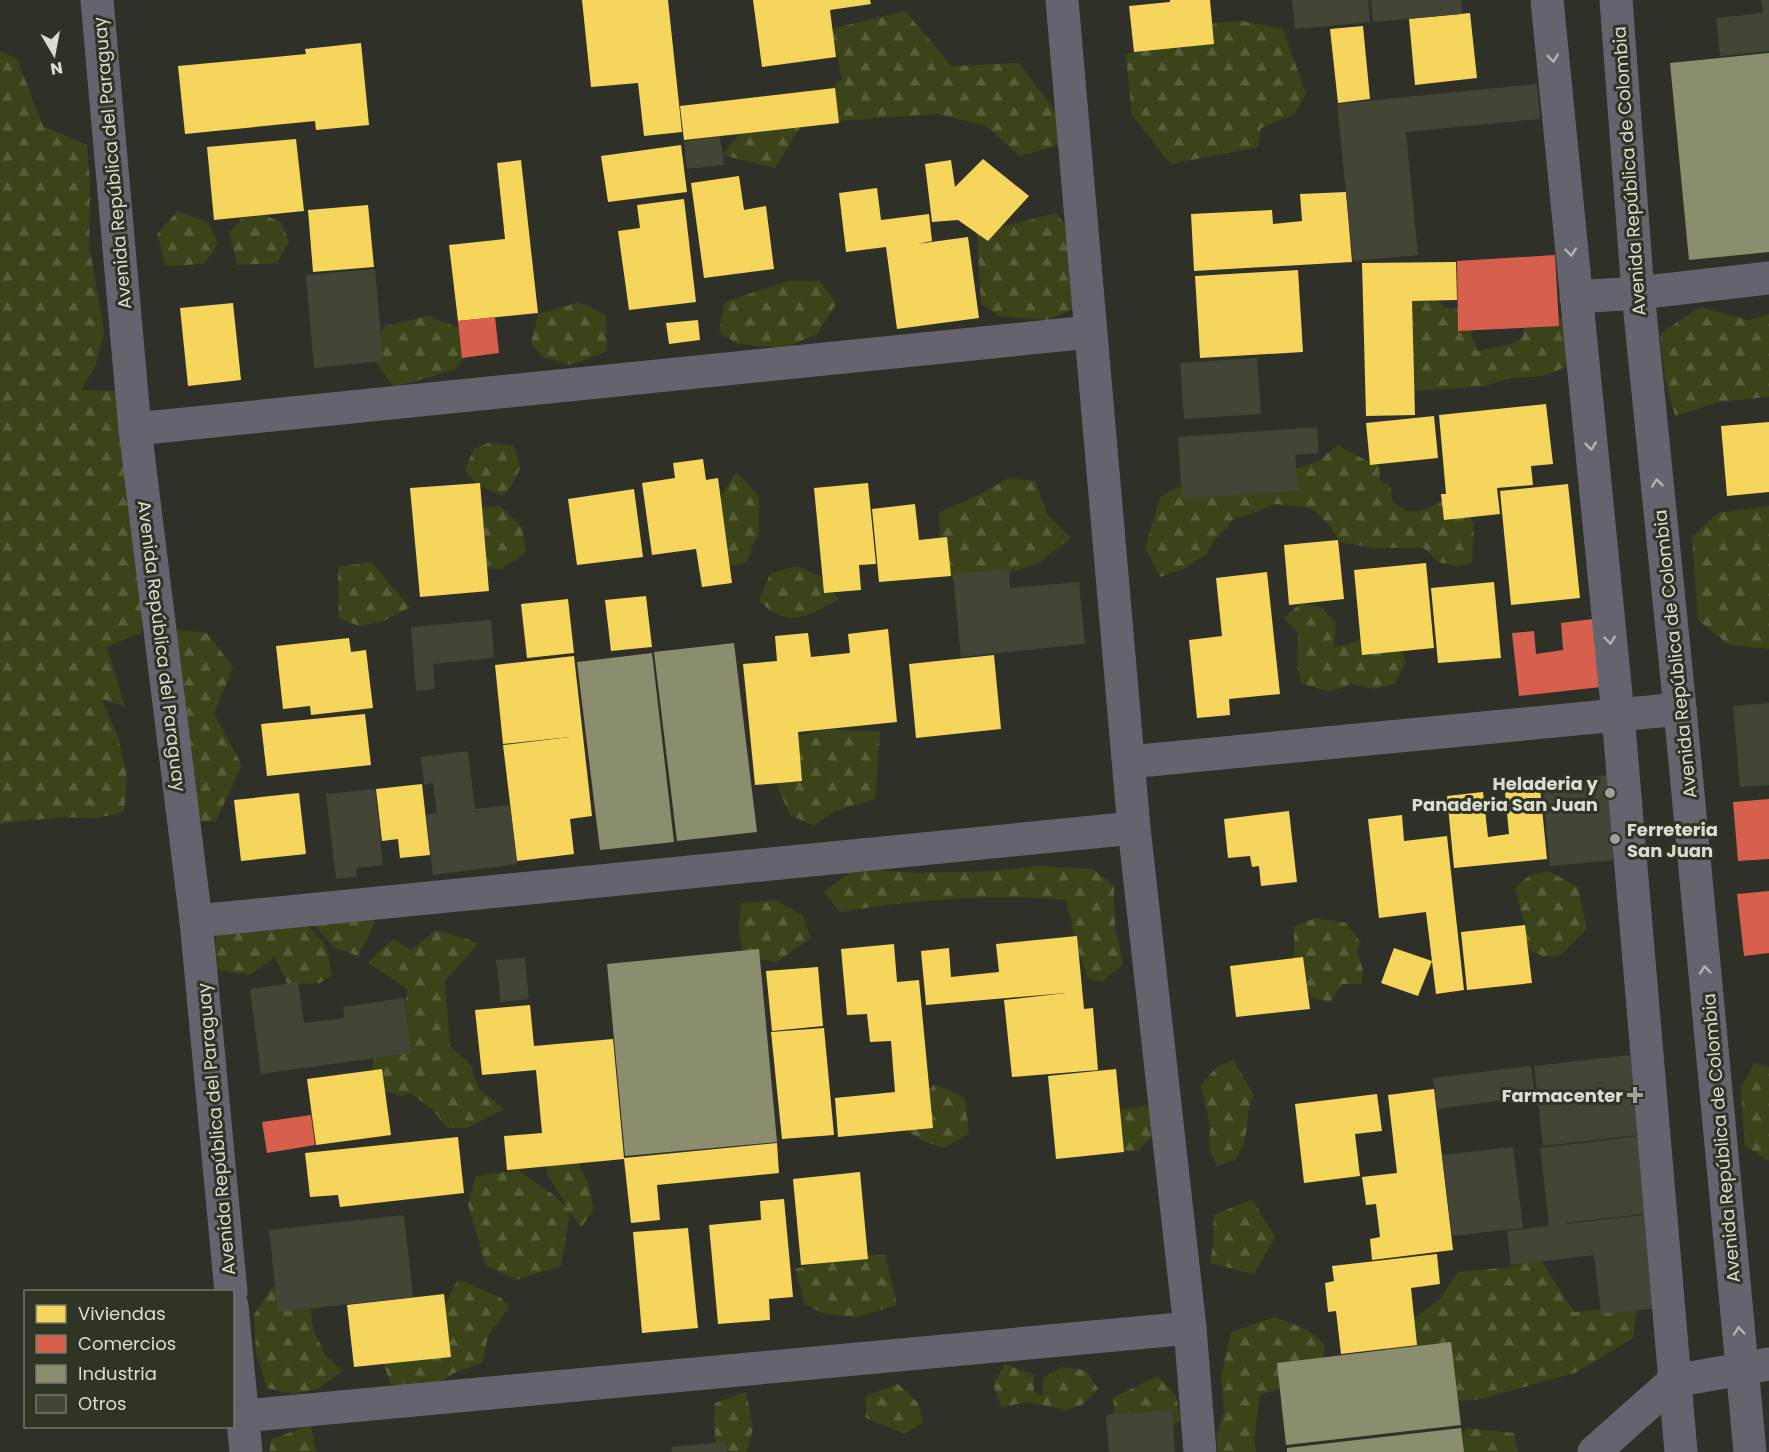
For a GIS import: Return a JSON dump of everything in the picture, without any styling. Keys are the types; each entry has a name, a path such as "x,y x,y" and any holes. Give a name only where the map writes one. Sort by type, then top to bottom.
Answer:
{"street":[{"name":"Avenida República del Paraguay","path":"97,0 135,429 196,921 231,1290"},
{"path":"1062,0 1134,828 1190,1329 1200,1452"},
{"path":"1547,0 1618,715 1681,1452"},
{"name":"Avenida República de Colombia","path":"1616,0 1638,293 1680,709 1756,1366 1750,1452"},
{"path":"1576,297 1638,293 1769,278"},
{"path":"135,429 1090,332"},
{"path":"1129,762 1680,709"},
{"path":"196,921 1134,828"},
{"path":"234,1326 246,1452"},
{"path":"243,1416 1190,1329"},
{"path":"1594,1452 1674,1382 1756,1366"}],"green space":[{"path":"905,11 952,66 1019,63 1058,115 1059,145 1020,156 986,126 939,114 801,126 775,168 722,155 756,114 816,102 842,79 831,29"},
{"path":"1242,21 1283,29 1306,94 1294,114 1261,128 1258,147 1171,164 1132,115 1126,55 1194,25"},
{"path":"0,51 17,59 43,126 87,145 90,184 89,244 104,330 96,365 81,390 120,391 141,558 142,632 107,647 125,706 101,699 118,736 127,776 124,812 97,818 59,817 0,824"},
{"path":"250,210 281,222 289,242 277,263 237,265 229,232"},
{"path":"178,211 209,223 218,244 204,264 166,266 157,234"},
{"path":"1056,213 1081,244 1079,306 1048,320 999,316 981,304 977,233"},
{"path":"788,281 820,281 836,304 817,334 785,348 737,344 719,332 725,302"},
{"path":"1433,295 1444,307 1473,311 1471,334 1477,351 1508,345 1522,338 1525,323 1546,296 1568,328 1566,367 1543,376 1511,378 1485,386 1404,392 1393,306"},
{"path":"579,302 606,315 607,351 571,365 542,357 531,343 538,314"},
{"path":"1700,307 1749,320 1769,314 1769,397 1719,402 1675,416 1665,379 1660,334"},
{"path":"428,316 459,328 473,348 454,370 394,387 367,350 385,326"},
{"path":"488,443 514,446 520,468 511,487 502,496 477,484 465,470 474,449"},
{"path":"1338,445 1379,466 1380,480 1390,486 1393,502 1406,511 1421,511 1440,502 1465,503 1474,525 1472,563 1457,566 1438,562 1424,548 1374,548 1340,542 1329,525 1311,508 1275,504 1246,516 1235,517 1214,540 1207,554 1183,569 1160,577 1145,548 1160,497 1187,482 1230,488 1317,462"},
{"path":"736,472 759,496 759,532 746,563 728,567 709,517"},
{"path":"1009,478 1035,481 1047,514 1071,538 1037,564 997,576 976,591 953,580 941,553 939,512 973,498"},
{"path":"500,506 522,527 526,552 502,569 486,569 471,508"},
{"path":"1769,506 1769,649 1729,645 1698,620 1692,537 1718,513"},
{"path":"371,562 410,607 382,622 359,626 339,618 338,567"},
{"path":"796,566 820,576 839,599 818,611 798,617 779,615 769,609 759,600 770,574"},
{"path":"1301,603 1321,607 1336,623 1334,648 1374,636 1395,638 1406,662 1395,684 1374,689 1351,684 1326,691 1301,683 1297,664 1298,633 1284,618"},
{"path":"179,630 207,633 233,667 214,714 242,765 216,821 193,822 160,641"},
{"path":"823,730 880,731 875,799 834,811 814,826 790,815 778,788 777,747 785,739"},
{"path":"1038,866 1093,869 1114,886 1115,927 1123,964 1102,982 1088,978 1077,948 1066,900 1010,897 953,899 840,912 824,892 855,868 914,873 997,871"},
{"path":"1548,871 1578,887 1587,929 1561,955 1544,957 1526,948 1525,925 1515,888 1529,876"},
{"path":"776,900 802,915 811,938 777,962 757,959 744,962 739,930 741,903"},
{"path":"355,906 375,922 358,956 335,948 312,923"},
{"path":"296,914 326,945 332,975 320,983 288,985 275,957 249,975 215,969 216,931"},
{"path":"1316,918 1346,923 1361,943 1357,950 1363,971 1362,984 1342,984 1330,1002 1313,998 1294,978 1294,926"},
{"path":"436,930 479,943 445,981 450,1046 471,1065 478,1088 504,1109 467,1128 447,1128 432,1109 410,1093 401,1096 378,1088 372,1067 380,1039 405,1008 407,989 368,962 393,939 411,950"},
{"path":"1233,1060 1254,1095 1249,1108 1245,1141 1235,1160 1217,1166 1209,1148 1210,1127 1201,1085 1217,1067"},
{"path":"1754,1063 1769,1067 1769,1161 1745,1146 1741,1088"},
{"path":"934,1084 965,1098 969,1134 944,1148 923,1141 906,1130 916,1107"},
{"path":"1156,1105 1159,1130 1138,1151 1115,1150 1118,1110"},
{"path":"547,1155 577,1160 588,1183 594,1209 581,1227 570,1212 561,1266 516,1280 486,1266 468,1204 476,1176 518,1170 568,1208 547,1174"},
{"path":"1252,1199 1275,1237 1254,1274 1210,1263 1214,1215"},
{"path":"846,1255 885,1255 897,1305 856,1317 822,1313 805,1304 795,1269"},
{"path":"1540,1259 1574,1312 1599,1310 1638,1301 1633,1338 1575,1373 1480,1399 1450,1402 1373,1365 1408,1323 1440,1299 1458,1272 1512,1267"},
{"path":"284,1278 309,1297 313,1329 325,1355 342,1371 318,1389 292,1394 267,1388 256,1353 254,1315 270,1290"},
{"path":"458,1279 501,1298 509,1307 488,1336 482,1363 452,1374 431,1390 391,1385 382,1359 443,1309"},
{"path":"1275,1317 1308,1330 1325,1345 1320,1381 1260,1394 1254,1439 1256,1452 1218,1452 1216,1438 1224,1412 1221,1376 1231,1332"},
{"path":"1005,1364 1034,1375 1034,1392 1043,1396 1043,1379 1061,1367 1086,1370 1098,1389 1082,1405 1066,1410 1029,1402 1001,1407 993,1384"},
{"path":"1158,1376 1176,1396 1181,1421 1152,1434 1113,1419 1114,1397"},
{"path":"898,1384 918,1403 923,1422 905,1434 866,1418 866,1396"},
{"path":"746,1392 753,1428 747,1452 717,1452 714,1426 715,1403"},
{"path":"311,1425 316,1452 269,1452 272,1439"},
{"path":"1467,1428 1514,1433 1518,1452 1452,1452"}],"building: Viviendas":[{"path":"582,0 668,0 682,132 644,136 638,83 591,87"},
{"path":"753,0 870,0 871,4 830,10 836,57 762,67"},
{"path":"1170,0 1210,0 1214,44 1134,52 1129,6 1170,2"},
{"path":"1470,13 1477,78 1415,85 1409,19"},
{"path":"1363,26 1370,99 1338,103 1330,29"},
{"path":"361,43 369,125 316,130 315,121 185,134 178,66 306,54 305,49"},
{"path":"835,88 839,123 684,140 680,106"},
{"path":"296,139 304,211 214,220 207,147"},
{"path":"681,145 687,192 608,202 601,156"},
{"path":"983,159 1029,196 988,241 958,220 932,222 925,164 951,160 955,187"},
{"path":"521,160 538,313 458,321 449,245 505,239 497,163"},
{"path":"739,176 744,210 766,206 774,269 704,278 691,183"},
{"path":"877,188 881,220 929,214 932,241 917,244 968,237 979,318 897,329 886,247 846,252 839,193"},
{"path":"1346,192 1352,262 1194,271 1191,214 1272,210 1273,224 1302,221 1300,194"},
{"path":"684,199 696,302 629,310 618,231 640,228 637,205"},
{"path":"368,205 374,267 313,272 308,210"},
{"path":"1456,262 1457,300 1412,301 1415,415 1366,416 1362,263"},
{"path":"1298,270 1303,352 1200,358 1195,276"},
{"path":"233,303 241,380 188,386 180,308"},
{"path":"698,320 700,340 669,344 666,323"},
{"path":"1546,404 1553,464 1531,466 1533,485 1497,488 1500,514 1444,520 1441,494 1446,494 1439,415"},
{"path":"1434,416 1438,458 1370,465 1366,423"},
{"path":"1769,422 1769,492 1727,496 1721,426"},
{"path":"703,459 706,480 718,478 732,583 702,587 696,549 652,555 642,483 675,478 673,463"},
{"path":"480,483 489,591 420,597 410,488"},
{"path":"868,483 876,564 859,565 861,590 824,593 814,488"},
{"path":"1568,484 1580,598 1511,605 1500,491"},
{"path":"634,489 643,557 577,565 568,499"},
{"path":"915,504 919,540 947,537 951,576 879,582 872,509"},
{"path":"1338,540 1344,599 1289,605 1284,545"},
{"path":"1426,563 1434,648 1362,655 1354,570"},
{"path":"1267,572 1280,694 1229,699 1230,715 1197,718 1189,640 1222,636 1216,578"},
{"path":"1494,582 1501,658 1438,663 1431,588"},
{"path":"646,596 652,647 611,651 605,600"},
{"path":"568,599 574,653 527,658 521,604"},
{"path":"888,629 897,722 798,732 802,781 755,785 743,664 777,661 775,636 808,633 811,657 850,653 848,634"},
{"path":"349,638 351,652 366,650 373,708 311,715 310,706 283,709 276,646"},
{"path":"994,655 1001,729 916,738 909,664"},
{"path":"574,656 592,816 570,819 574,854 517,861 503,745 570,737 503,744 495,665"},
{"path":"365,714 371,765 267,776 261,724"},
{"path":"422,784 430,855 400,858 398,839 382,841 376,789"},
{"path":"1540,788 1547,859 1454,868 1447,796 1483,792 1488,837 1509,834 1505,792"},
{"path":"299,793 306,854 241,861 234,800"},
{"path":"1289,811 1297,882 1261,886 1259,866 1252,867 1250,856 1228,858 1224,819"},
{"path":"1402,815 1404,841 1447,836 1464,990 1436,994 1426,912 1379,918 1368,819"},
{"path":"1525,925 1532,983 1467,990 1461,932"},
{"path":"1077,936 1084,1009 1093,1008 1098,1070 1012,1077 1004,1000 1066,993 926,1005 921,951 949,948 951,977 999,972 996,944"},
{"path":"894,944 897,982 919,980 933,1128 838,1137 835,1098 895,1092 891,1041 870,1042 867,1014 847,1015 841,949"},
{"path":"1394,948 1432,961 1418,996 1381,983"},
{"path":"1303,957 1310,1009 1236,1017 1230,966"},
{"path":"818,967 823,1026 772,1031 766,971"},
{"path":"530,1005 534,1046 613,1039 624,1158 777,1143 779,1173 657,1185 660,1220 631,1223 624,1159 507,1170 504,1136 542,1133 536,1070 482,1075 475,1010"},
{"path":"824,1028 834,1135 782,1139 771,1032"},
{"path":"382,1069 391,1135 316,1145 307,1079"},
{"path":"1116,1069 1124,1152 1056,1159 1048,1076"},
{"path":"1434,1089 1453,1250 1372,1260 1370,1239 1380,1237 1376,1204 1366,1205 1362,1177 1397,1173 1388,1095"},
{"path":"1377,1094 1382,1131 1355,1134 1360,1176 1304,1183 1295,1104"},
{"path":"458,1137 464,1193 340,1207 338,1195 310,1197 305,1153"},
{"path":"860,1172 868,1259 801,1265 793,1179"},
{"path":"784,1199 793,1297 769,1299 770,1320 718,1324 709,1225 761,1220 760,1201"},
{"path":"688,1228 698,1328 642,1333 633,1232"},
{"path":"1437,1254 1440,1284 1411,1288 1417,1345 1341,1354 1336,1311 1328,1312 1325,1283 1334,1281 1332,1266"},
{"path":"444,1294 451,1357 354,1367 347,1305"}],"building: Comercios":[{"path":"1555,255 1559,326 1458,331 1457,261"},
{"path":"495,317 499,353 462,358 458,321"},
{"path":"1593,619 1601,687 1519,696 1512,633 1534,631 1536,654 1563,650 1561,623"},
{"path":"1769,799 1769,859 1738,861 1733,802"},
{"path":"1769,891 1769,953 1744,956 1737,894"},
{"path":"311,1115 315,1145 267,1153 262,1122"}],"building: Industria":[{"path":"1769,53 1769,252 1689,260 1670,63"},
{"path":"734,643 757,832 677,841 654,652"},
{"path":"652,653 674,842 600,850 577,662"},
{"path":"759,949 777,1142 625,1156 607,964"},
{"path":"1451,1342 1461,1425 1286,1445 1277,1363"},
{"path":"1461,1428 1464,1452 1287,1452 1287,1448"}],"building: Otros":[{"path":"1292,0 1368,0 1370,22 1295,29"},
{"path":"1371,0 1461,0 1462,14 1373,22"},
{"path":"1761,0 1769,0 1769,51 1720,56 1716,18 1763,13"},
{"path":"1537,84 1540,119 1406,132 1418,255 1353,261 1337,104"},
{"path":"720,137 724,165 687,169 684,141"},
{"path":"375,269 383,361 314,368 306,275"},
{"path":"1257,358 1261,414 1184,419 1180,363"},
{"path":"1317,427 1319,453 1295,455 1298,491 1182,499 1178,437"},
{"path":"1009,569 1010,588 1079,582 1085,644 961,657 953,574"},
{"path":"491,620 494,658 433,664 435,689 416,691 411,627"},
{"path":"1769,703 1769,785 1740,787 1733,706"},
{"path":"468,751 475,809 510,805 517,864 433,875 426,815 437,813 433,783 424,785 421,757"},
{"path":"1608,775 1617,860 1550,866 1542,782"},
{"path":"375,789 383,865 356,868 357,877 336,879 326,794"},
{"path":"525,958 529,999 501,1002 496,960"},
{"path":"298,982 304,1023 344,1018 343,1007 404,998 411,1053 261,1074 250,989"},
{"path":"1630,1055 1639,1135 1543,1146 1534,1066"},
{"path":"1531,1066 1535,1096 1437,1109 1433,1078"},
{"path":"1640,1136 1661,1308 1601,1314 1594,1255 1511,1265 1507,1231 1549,1226 1540,1148","holes":["1643,1214 1644,1215 1565,1224"]},
{"path":"1513,1147 1523,1228 1452,1236 1442,1155"},
{"path":"404,1215 413,1297 278,1312 269,1230"},
{"path":"1172,1410 1175,1452 1109,1452 1106,1415"},
{"path":"725,1442 727,1452 672,1452 671,1447"}],"place":[{"name":"Heladeria y Panaderia San Juan","path":"1610,793"},
{"name":"Ferreteria San Juan","path":"1615,839"},
{"name":"Farmacenter","path":"1635,1095"}]}
